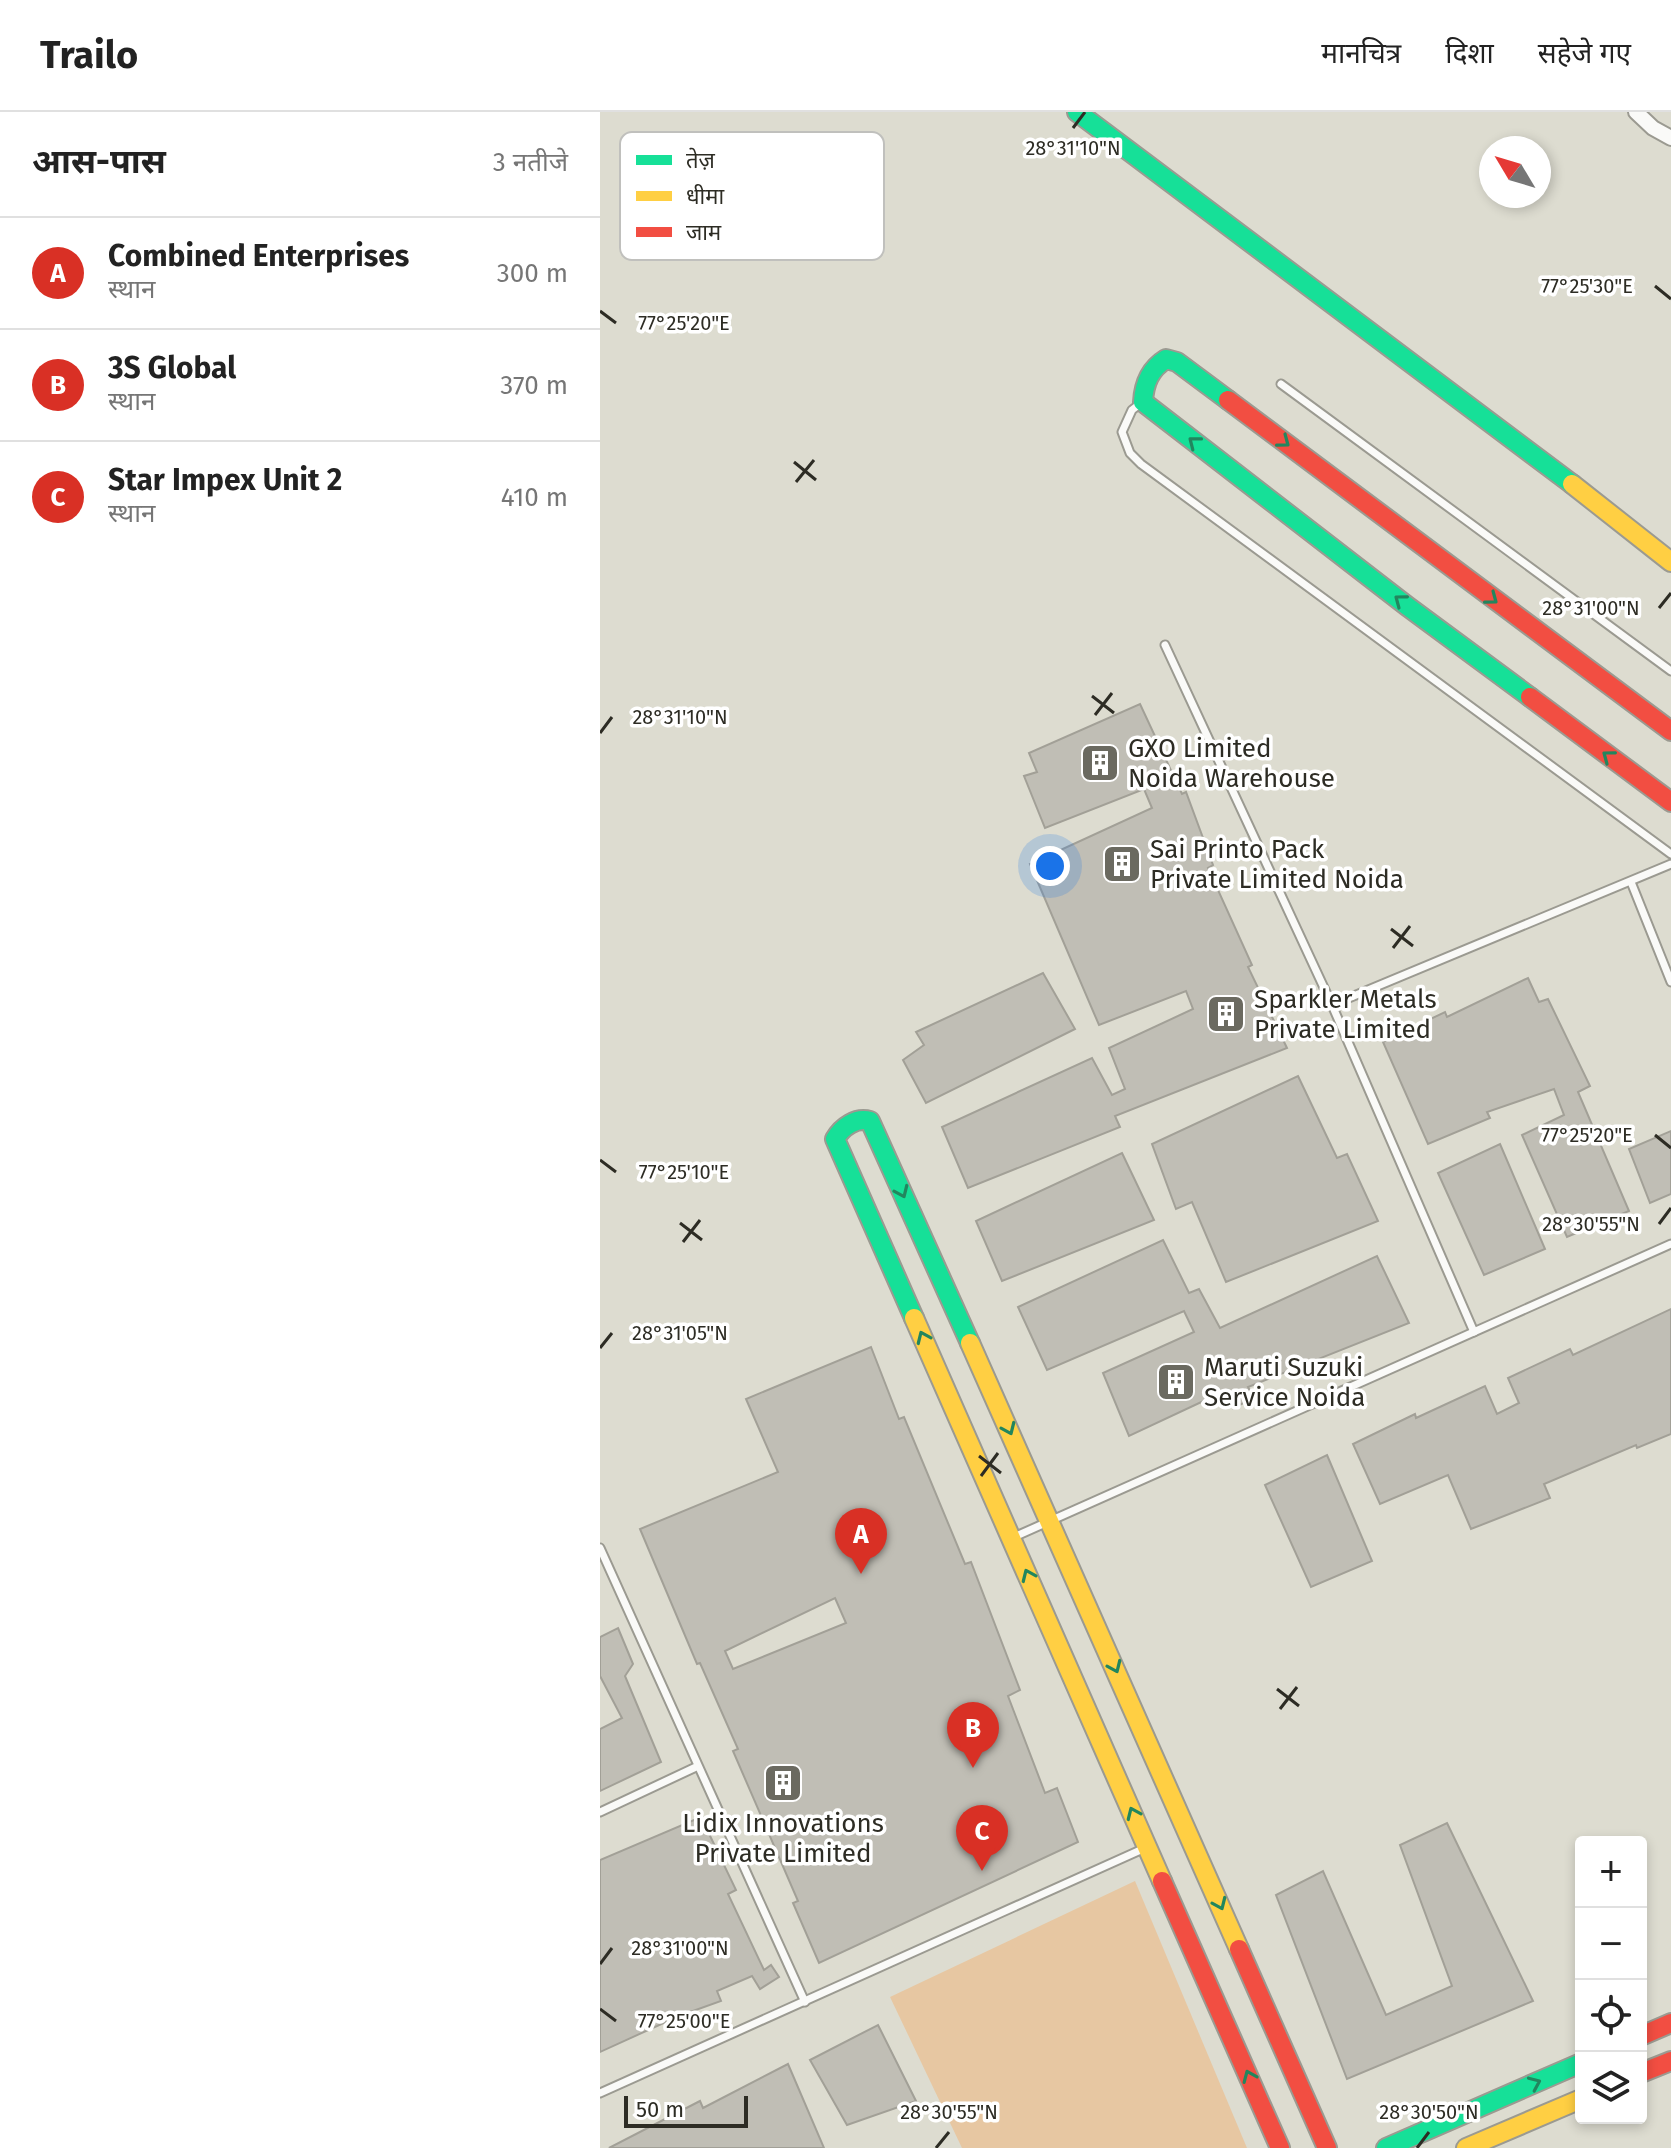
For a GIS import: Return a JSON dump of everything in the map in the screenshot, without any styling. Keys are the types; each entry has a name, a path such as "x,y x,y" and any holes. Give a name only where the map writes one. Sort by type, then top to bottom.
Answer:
{"street":[{"path":"1077,112 1584,493 1671,562"},
{"path":"1636,112 1653,128 1671,138"},
{"path":"1671,731 1177,362 1166,359 1156,364 1143,386 1143,402 1407,606 1671,802"},
{"path":"1280,2148 835,1139 841,1129 863,1119 870,1121 1327,2148"},
{"path":"1647,2033 1671,2023"},
{"path":"1647,2071 1671,2061"},
{"path":"1386,2148 1575,2066"},
{"path":"1466,2148 1575,2102"}],"lane":[{"path":"1281,384 1671,671"},
{"path":"1143,402 1132,410 1122,432 1130,453 1141,464 1671,854"},
{"path":"1165,645 1332,1005 1474,1332"},
{"path":"1332,1005 1671,864"},
{"path":"1631,882 1671,982"},
{"path":"1012,1538 1671,1244"},
{"path":"600,1548 696,1767 805,2002"},
{"path":"600,1812 696,1767"},
{"path":"600,2093 1148,1847"}],"shaded area":[{"path":"1135,1881 1247,2148 962,2148 890,1997"}],"building":[{"path":"1140,704 1182,794 1186,792 1213,865 1208,868 1252,965 1248,967 1287,1048 1115,1116 1120,1127 968,1188 942,1127 1092,1058 1112,1095 1125,1089 1109,1048 1193,1009 1186,991 1099,1025 1030,864 1152,808 1144,789 1045,828 1024,776 1037,772 1029,753"},
{"path":"1043,973 1075,1029 926,1103 903,1060 924,1045 916,1032"},
{"path":"1528,978 1539,1002 1548,999 1590,1086 1578,1092 1629,1211 1567,1237 1522,1135 1564,1115 1554,1089 1487,1112 1490,1118 1428,1144 1383,1042 1445,1012 1447,1017"},
{"path":"1298,1076 1337,1158 1347,1154 1378,1221 1226,1282 1192,1202 1176,1209 1152,1144"},
{"path":"1671,1131 1671,1194 1650,1203 1629,1149"},
{"path":"1500,1144 1545,1249 1484,1275 1438,1173"},
{"path":"1122,1153 1154,1220 1002,1281 976,1221"},
{"path":"1163,1240 1189,1293 1199,1289 1220,1328 1377,1256 1409,1323 1248,1387 1254,1398 1233,1408 1227,1390 1129,1436 1103,1373 1194,1332 1184,1311 1047,1370 1018,1307"},
{"path":"1671,1309 1671,1434 1637,1448 1636,1445 1544,1484 1550,1498 1471,1529 1448,1475 1380,1504 1353,1444 1415,1414 1416,1418 1485,1386 1497,1414 1519,1403 1508,1378 1570,1349 1573,1355"},
{"path":"871,1347 899,1419 904,1417 965,1564 971,1562 1020,1690 1008,1696 1045,1793 1057,1788 1078,1842 819,1963 793,1903 798,1901 733,1751 738,1749 700,1663 697,1664 640,1529 778,1472 746,1399","holes":["835,1598 846,1623 733,1669 725,1651"]},
{"path":"1327,1455 1372,1561 1311,1587 1265,1485"},
{"path":"618,1628 633,1664 625,1676 661,1762 600,1791 600,1729 622,1718 600,1676 600,1637"},
{"path":"701,1817 736,1890 728,1894 764,1970 771,1965 779,1977 760,1989 752,1976 717,1991 721,2001 679,2016 600,2052 600,1860"},
{"path":"1447,1823 1533,2001 1347,2079 1276,1895 1323,1871 1386,2015 1452,1986 1400,1845"},
{"path":"878,2025 916,2101 847,2125 810,2060"},
{"path":"788,2064 824,2148 609,2148 700,2101 703,2108"}],"traffic: fast":[{"path":"1077,112 1572,484"},
{"path":"1228,400 1177,362 1166,359 1149,377 1143,402 1530,697"},
{"path":"914,1318 835,1139 845,1127 855,1122 870,1121 970,1343"},
{"path":"1386,2148 1575,2066"}],"traffic: slow":[{"path":"1572,484 1671,562"},
{"path":"914,1318 1162,1881"},
{"path":"970,1343 1239,1949"},
{"path":"1466,2148 1575,2102"}],"traffic: jam":[{"path":"1228,400 1671,731"},
{"path":"1530,697 1671,802"},
{"path":"1162,1881 1280,2148"},
{"path":"1239,1949 1327,2148"},
{"path":"1647,2033 1671,2023"},
{"path":"1647,2071 1671,2061"}],"place":[{"name":"GXO Limited Noida Warehouse","path":"1100,763"},
{"name":"Sai Printo Pack Private Limited Noida","path":"1122,864"},
{"name":"Sparkler Metals Private Limited","path":"1226,1014"},
{"name":"Maruti Suzuki Service Noida","path":"1176,1382"},
{"name":"Combined Enterprises","path":"861,1574"},
{"name":"3S Global","path":"973,1768"},
{"name":"Lidix Innovations Private Limited","path":"783,1783"},
{"name":"Star Impex Unit 2","path":"982,1871"}]}
